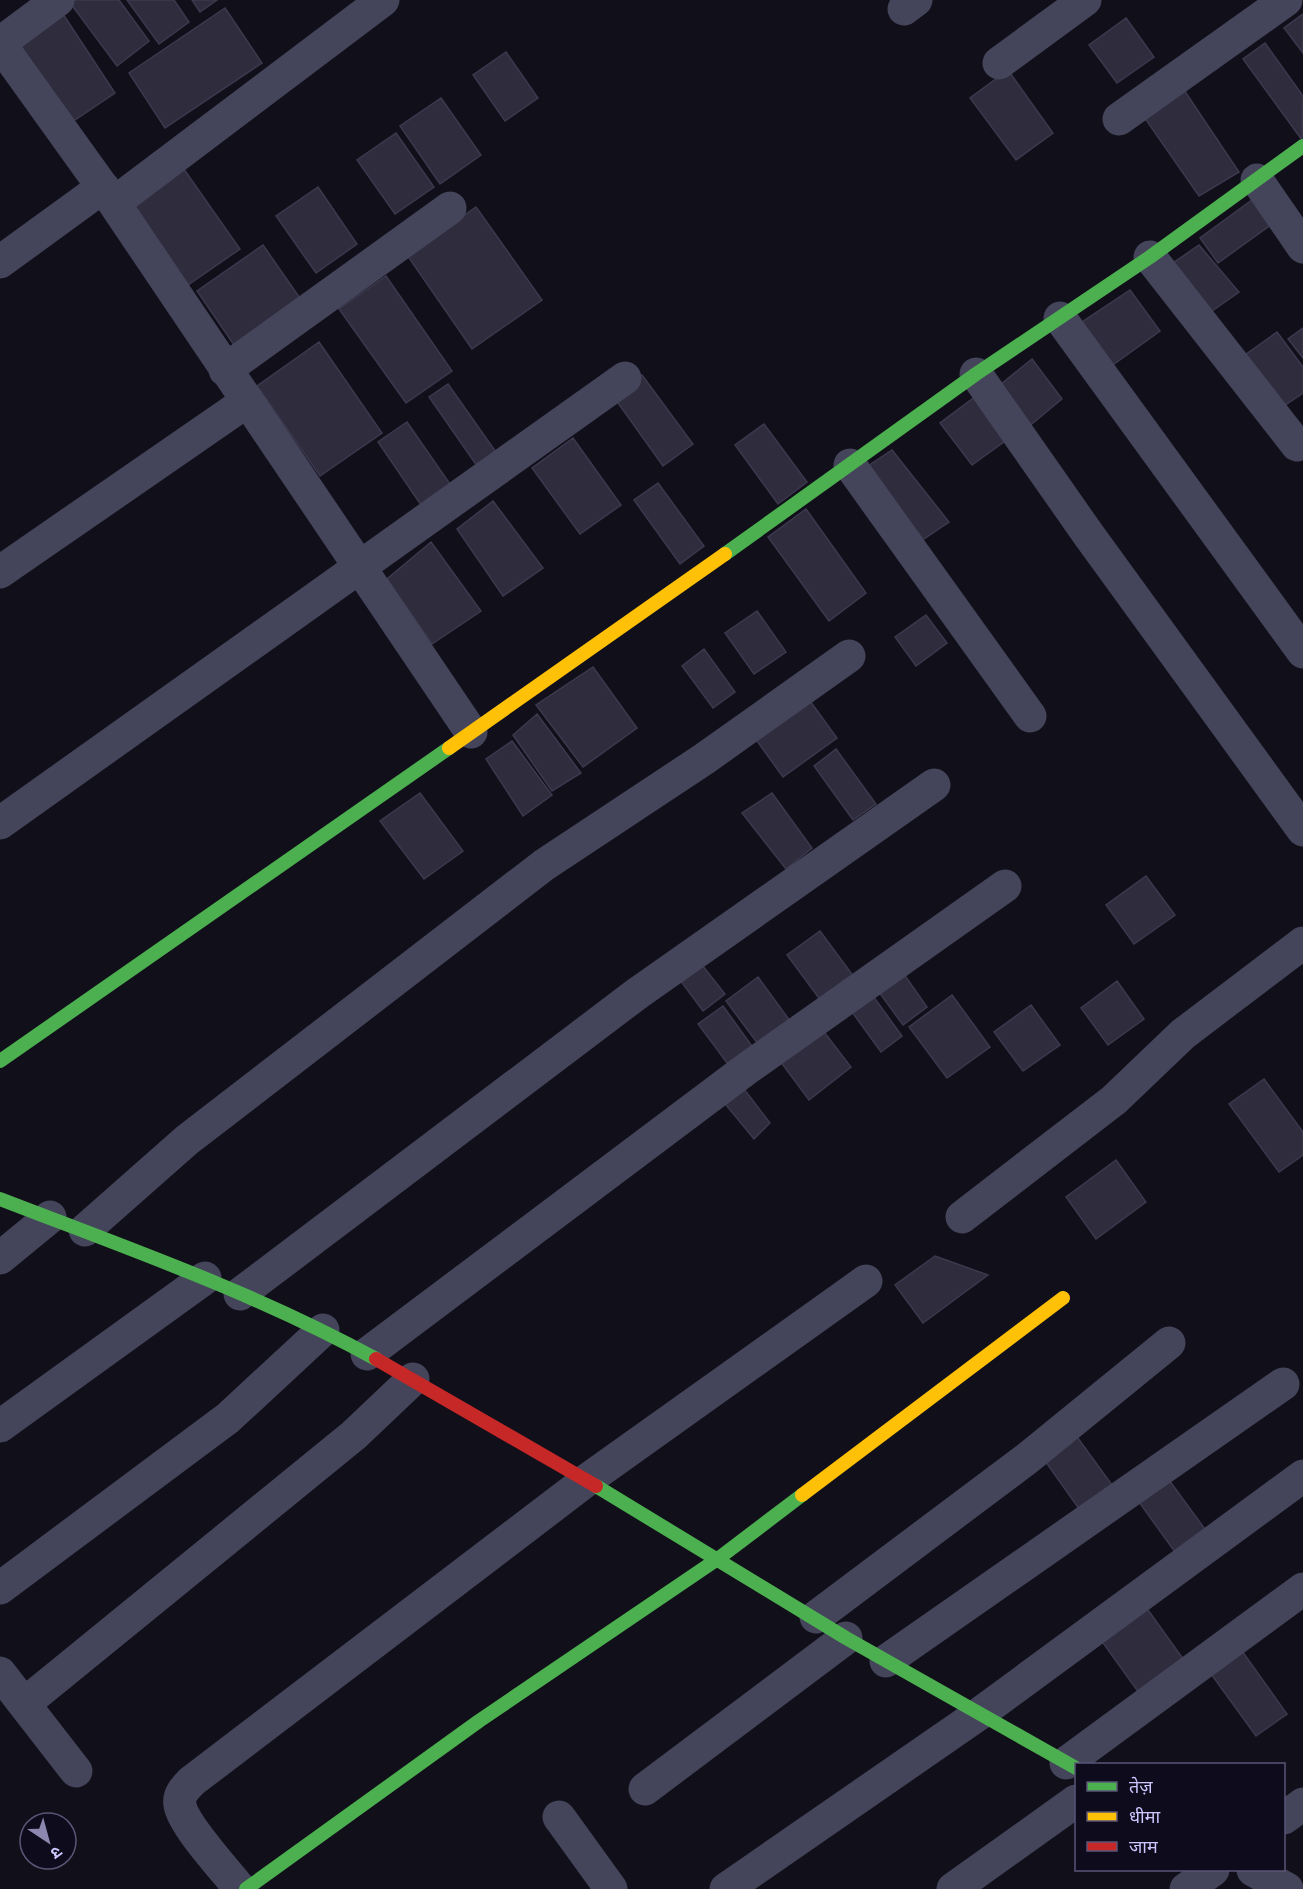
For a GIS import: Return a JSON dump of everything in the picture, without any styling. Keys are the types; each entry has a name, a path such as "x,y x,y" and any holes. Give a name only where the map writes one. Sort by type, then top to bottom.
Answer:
{"street":[{"path":"58,0 0,44 109,195 246,402 471,732"},
{"path":"0,262 109,195 383,0"},
{"path":"999,63 1085,0"},
{"path":"1119,119 1286,0"},
{"path":"0,1061 471,732 976,374 1150,257 1303,146"},
{"path":"1257,180 1303,247"},
{"path":"225,370 450,208"},
{"path":"1150,257 1297,445"},
{"path":"1060,318 1303,652"},
{"path":"976,374 1088,534 1303,830"},
{"path":"0,823 626,378"},
{"path":"0,572 246,402"},
{"path":"850,465 1030,716"},
{"path":"85,1230 187,1140 544,865 704,759 849,656"},
{"path":"240,1294 638,993 934,785"},
{"path":"367,1354 745,1070 1005,886"},
{"path":"962,1217 1114,1100 1183,1034 1303,943"},
{"path":"0,1199 205,1278 323,1330 413,1379 587,1480 816,1617 846,1638 1072,1765 1303,1589"},
{"path":"0,1258 50,1217"},
{"path":"0,1426 205,1278"},
{"path":"240,1889 186,1821 180,1805 181,1793 192,1781 587,1480 866,1281"},
{"path":"246,1889 479,1721 719,1558 1063,1298"},
{"path":"0,1588 228,1418 323,1330"},
{"path":"816,1617 1029,1457 1169,1343"},
{"path":"24,1704 354,1435 413,1379"},
{"path":"886,1660 1283,1384"},
{"path":"726,1889 980,1714 1303,1476"},
{"path":"645,1789 846,1638"},
{"path":"0,1673 76,1771"},
{"path":"953,1889 1075,1802"},
{"path":"1285,1817 1303,1804"},
{"path":"560,1817 611,1889"},
{"path":"1186,1889 1211,1871"},
{"path":"1256,1871 1287,1889"}],"building":[{"path":"68,0 119,0 149,41 117,66"},
{"path":"127,0 174,0 189,22 159,44"},
{"path":"192,0 217,0 200,12"},
{"path":"225,8 262,63 165,128 129,73"},
{"path":"63,14 115,93 72,122 19,43"},
{"path":"1303,14 1303,53 1284,28"},
{"path":"1126,18 1154,57 1117,83 1089,45"},
{"path":"1265,43 1303,96 1302,140 1243,59"},
{"path":"506,52 538,98 505,121 473,75"},
{"path":"1008,70 1053,133 1016,160 970,98"},
{"path":"1182,87 1239,172 1199,196 1144,117"},
{"path":"441,98 481,155 440,184 400,126"},
{"path":"396,133 434,187 395,214 357,160"},
{"path":"181,165 240,249 188,285 129,201"},
{"path":"318,187 357,244 316,273 276,216"},
{"path":"1256,197 1275,222 1218,263 1200,238"},
{"path":"476,207 542,300 472,349 407,255"},
{"path":"263,245 302,301 236,348 197,291"},
{"path":"1199,245 1239,292 1212,311 1173,263"},
{"path":"386,276 452,371 406,403 339,309"},
{"path":"1130,290 1160,331 1110,367 1079,324"},
{"path":"1303,328 1303,358 1288,339"},
{"path":"1277,332 1303,367 1303,393 1275,412 1238,360"},
{"path":"319,342 382,433 320,476 257,386"},
{"path":"1032,359 1062,399 1027,428 996,388"},
{"path":"642,375 693,444 663,466 613,396"},
{"path":"448,384 496,452 477,466 429,397"},
{"path":"980,393 1012,436 972,465 940,423"},
{"path":"407,422 450,484 421,505 378,442"},
{"path":"764,424 807,482 778,504 735,445"},
{"path":"573,438 621,505 580,534 532,468"},
{"path":"892,450 949,522 915,545 859,472"},
{"path":"658,483 704,546 680,564 634,500"},
{"path":"493,501 543,568 503,596 457,529"},
{"path":"806,509 866,593 829,621 768,537"},
{"path":"431,542 481,611 432,644 387,579"},
{"path":"757,611 786,652 754,674 725,633"},
{"path":"926,615 947,643 916,666 895,637"},
{"path":"704,649 735,692 713,708 682,666"},
{"path":"593,667 637,728 583,767 536,705"},
{"path":"805,694 837,738 783,777 752,734"},
{"path":"537,714 581,773 552,791 513,735"},
{"path":"512,741 552,795 523,816 486,759"},
{"path":"836,749 876,804 853,820 814,766"},
{"path":"420,793 463,851 424,879 380,821"},
{"path":"772,793 812,848 786,869 742,813"},
{"path":"1146,876 1175,915 1134,944 1106,905"},
{"path":"820,931 857,981 824,1005 787,955"},
{"path":"695,956 725,994 703,1011 674,972"},
{"path":"901,970 927,1007 903,1025 876,988"},
{"path":"758,977 793,1025 761,1048 726,1001"},
{"path":"1117,981 1144,1019 1108,1045 1081,1008"},
{"path":"952,995 990,1047 947,1078 909,1027"},
{"path":"873,996 902,1036 881,1052 852,1012"},
{"path":"1031,1005 1060,1045 1023,1071 994,1032"},
{"path":"723,1006 757,1053 733,1071 698,1024"},
{"path":"818,1024 851,1067 809,1100 777,1057"},
{"path":"1264,1079 1303,1132 1303,1155 1279,1172 1229,1104"},
{"path":"741,1085 770,1123 754,1139 721,1099"},
{"path":"1116,1160 1146,1202 1096,1239 1066,1197"},
{"path":"935,1256 988,1275 923,1323 895,1285"},
{"path":"1072,1430 1115,1489 1082,1513 1040,1454"},
{"path":"1169,1480 1210,1536 1180,1559 1139,1502"},
{"path":"1143,1603 1184,1660 1139,1693 1098,1636"},
{"path":"1242,1651 1287,1714 1256,1736 1211,1674"}],"traffic: fast":[{"path":"725,554 976,374 1150,257 1303,146"},
{"path":"0,1061 449,748"},
{"path":"0,1199 238,1292 331,1335 376,1359"},
{"path":"596,1486 846,1638 1075,1767"},
{"path":"246,1889 479,1721 719,1558 802,1495"}],"traffic: slow":[{"path":"449,748 725,554"},
{"path":"802,1495 1063,1298"}],"traffic: jam":[{"path":"376,1359 596,1486"}]}
